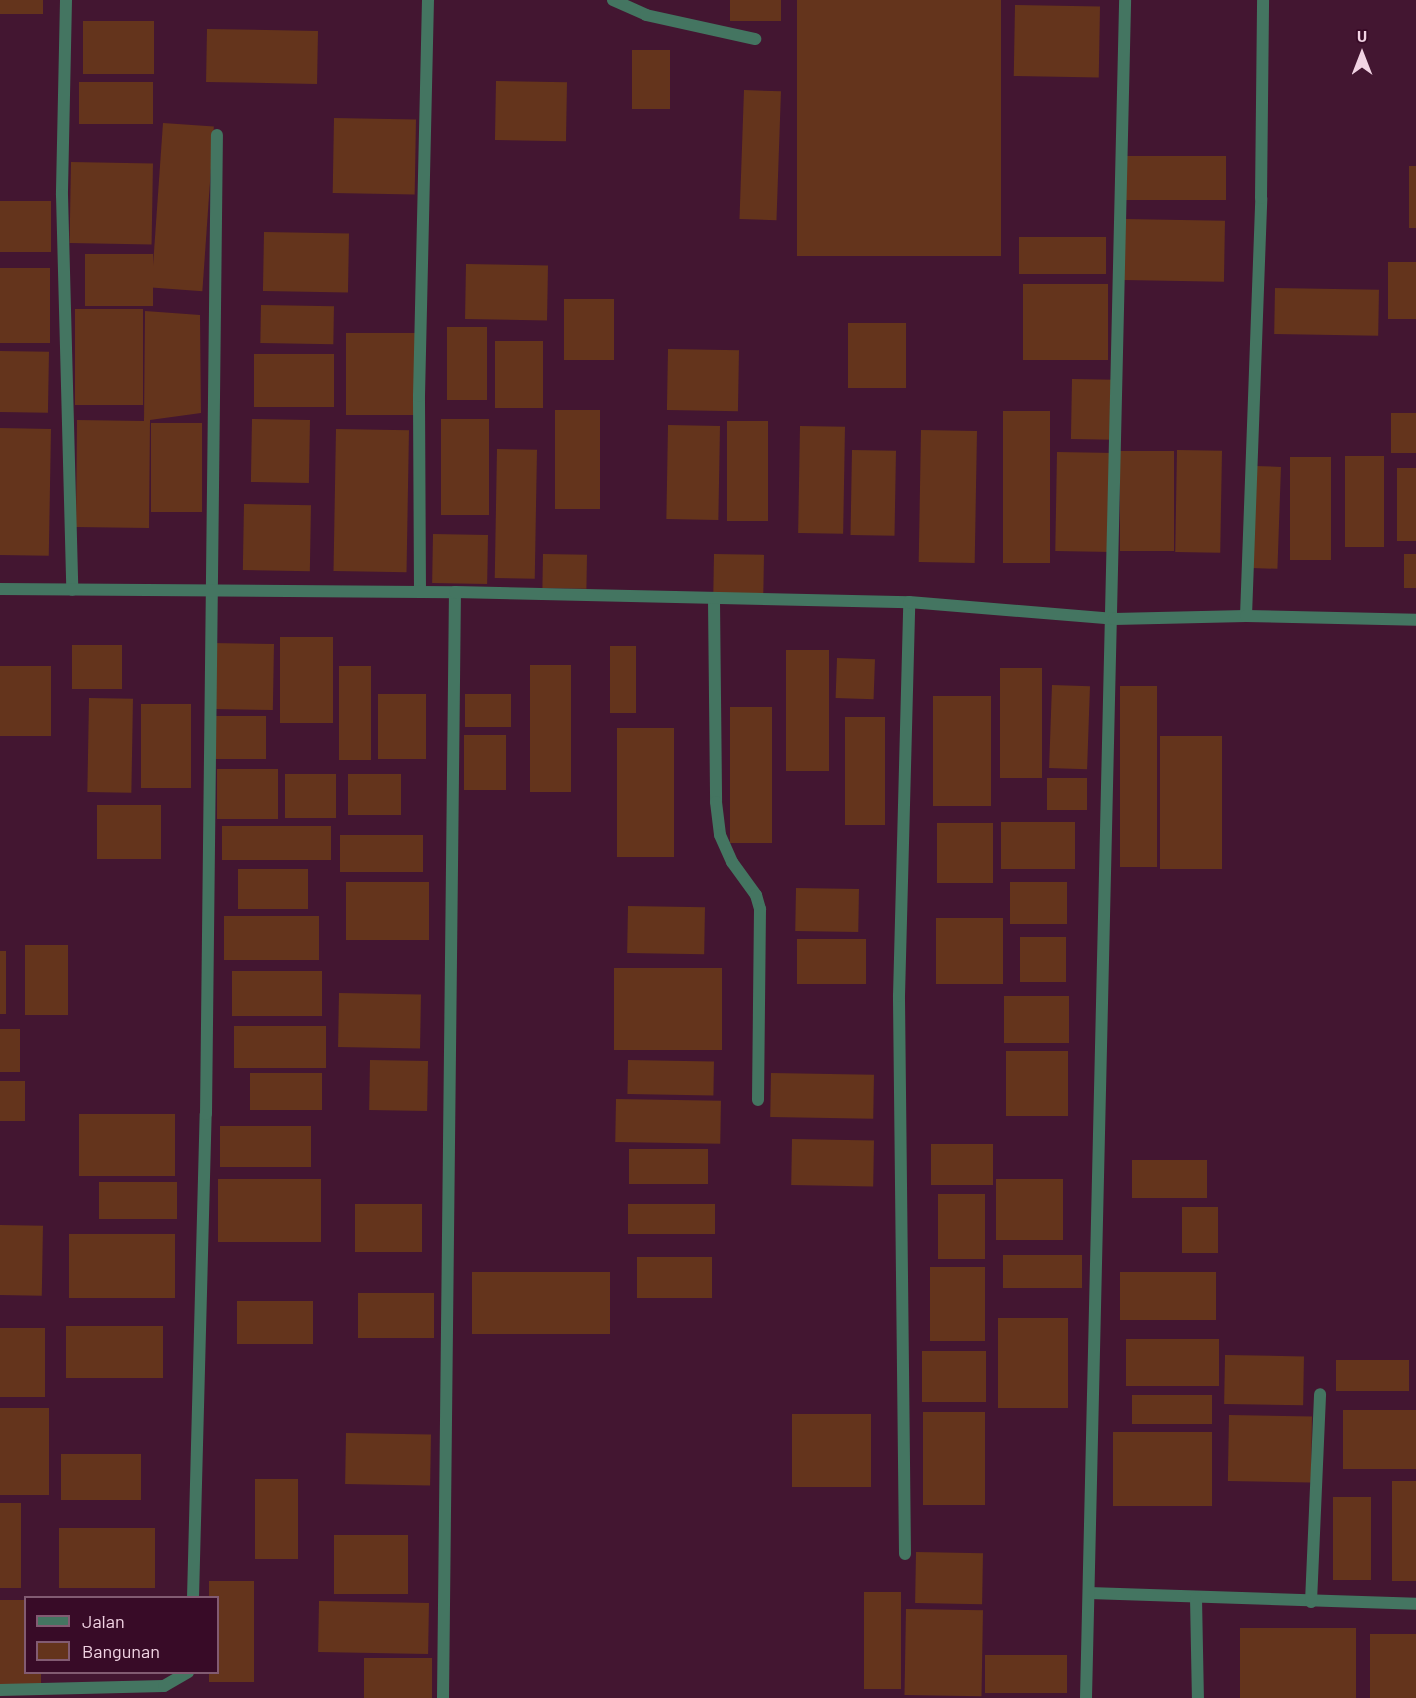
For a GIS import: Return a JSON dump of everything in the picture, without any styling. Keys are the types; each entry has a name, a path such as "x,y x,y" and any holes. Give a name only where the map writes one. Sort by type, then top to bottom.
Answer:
{"street":[{"path":"66,0 62,195 72,590"},
{"path":"420,592 419,396 428,0"},
{"path":"613,0 646,15 755,39"},
{"path":"1086,1698 1114,619 1125,0"},
{"path":"1246,616 1262,198 1263,0"},
{"path":"193,1596 206,1114 210,589 217,135"},
{"path":"0,589 455,592 714,601 909,602 1114,619 1246,616 1416,620"},
{"path":"443,1698 455,592"},
{"path":"714,601 716,802 720,835 732,862 756,895 760,909 758,1100"},
{"path":"905,1554 899,996 909,602"},
{"path":"1311,1602 1320,1394"},
{"path":"1089,1593 1416,1604"},
{"path":"1196,1598 1198,1698"},
{"path":"0,1690 164,1686 185,1674"}],"building":[{"path":"0,0 43,0 43,14 0,14"},
{"path":"730,0 781,0 781,21 730,21"},
{"path":"797,0 1001,0 1001,256 797,256"},
{"path":"1015,5 1100,6 1099,77 1014,76"},
{"path":"83,21 154,21 154,74 83,74"},
{"path":"207,29 318,31 317,84 206,82"},
{"path":"632,50 670,50 670,109 632,109"},
{"path":"496,81 567,82 566,141 495,140"},
{"path":"79,82 153,82 153,124 79,124"},
{"path":"744,90 781,91 776,220 739,219"},
{"path":"334,118 416,119 415,194 333,193"},
{"path":"163,123 214,127 202,291 151,288"},
{"path":"1125,156 1226,156 1226,200 1125,200"},
{"path":"71,162 153,163 152,244 70,243"},
{"path":"1409,166 1416,166 1416,228 1409,228"},
{"path":"0,201 51,201 51,252 0,252"},
{"path":"1124,219 1225,221 1224,282 1123,280"},
{"path":"264,232 349,233 348,292 263,291"},
{"path":"1019,237 1106,237 1106,274 1019,274"},
{"path":"85,254 153,254 153,306 85,306"},
{"path":"1388,262 1416,262 1416,319 1388,319"},
{"path":"466,264 548,265 547,320 465,319"},
{"path":"0,268 50,268 50,343 0,343"},
{"path":"1023,284 1108,284 1108,360 1023,360"},
{"path":"1275,288 1379,290 1378,336 1274,334"},
{"path":"564,299 614,299 614,360 564,360"},
{"path":"261,305 334,306 333,344 260,343"},
{"path":"75,309 143,309 143,405 75,405"},
{"path":"145,311 200,315 201,413 150,420 149,528 76,527 77,420 144,421"},
{"path":"848,323 906,323 906,388 848,388"},
{"path":"447,327 487,327 487,400 447,400"},
{"path":"346,333 417,333 417,415 346,415"},
{"path":"495,341 543,341 543,408 495,408"},
{"path":"668,349 739,350 738,411 667,410"},
{"path":"0,351 49,352 48,413 0,412"},
{"path":"254,354 334,354 334,407 254,407"},
{"path":"1072,379 1115,380 1114,440 1071,439"},
{"path":"555,410 600,410 600,509 555,509"},
{"path":"1003,411 1050,411 1050,563 1003,563"},
{"path":"1391,413 1416,413 1416,453 1391,453"},
{"path":"252,419 310,420 309,483 251,482"},
{"path":"441,419 489,419 489,515 441,515"},
{"path":"727,421 768,421 768,521 727,521"},
{"path":"151,423 202,423 202,512 151,512"},
{"path":"668,425 720,426 718,520 666,519"},
{"path":"800,426 845,427 843,534 798,533"},
{"path":"0,428 51,429 49,556 0,555"},
{"path":"336,429 409,430 407,572 334,571"},
{"path":"921,430 977,431 975,563 919,562"},
{"path":"497,449 537,450 535,579 495,578"},
{"path":"852,450 896,451 895,536 851,535"},
{"path":"1177,450 1222,451 1220,553 1175,552"},
{"path":"1120,451 1174,451 1174,551 1120,551"},
{"path":"1057,452 1114,453 1112,552 1055,551"},
{"path":"1345,456 1384,456 1384,547 1345,547"},
{"path":"1290,457 1331,457 1331,560 1290,560"},
{"path":"1255,466 1281,467 1277,569 1251,568"},
{"path":"1397,468 1416,468 1416,541 1397,541"},
{"path":"244,504 311,505 310,571 243,570"},
{"path":"433,534 488,535 487,584 432,583"},
{"path":"543,554 587,555 586,589 542,588"},
{"path":"714,554 764,555 763,594 713,593"},
{"path":"1404,554 1416,554 1416,588 1404,588"},
{"path":"280,637 333,637 333,723 280,723"},
{"path":"212,643 274,644 273,710 211,709"},
{"path":"72,645 122,645 122,689 72,689"},
{"path":"610,646 636,646 636,713 610,713"},
{"path":"786,650 829,650 829,771 786,771"},
{"path":"837,658 875,659 874,699 836,698"},
{"path":"530,665 571,665 571,792 530,792"},
{"path":"0,666 51,666 51,736 0,736"},
{"path":"339,666 371,666 371,760 339,760"},
{"path":"1000,668 1042,668 1042,778 1000,778"},
{"path":"1052,685 1090,686 1087,769 1049,768"},
{"path":"1120,686 1157,686 1157,867 1120,867"},
{"path":"378,694 426,694 426,759 378,759"},
{"path":"465,694 511,694 511,727 465,727"},
{"path":"933,696 991,696 991,806 933,806"},
{"path":"89,698 133,699 131,793 87,792"},
{"path":"141,704 191,704 191,788 141,788"},
{"path":"730,707 772,707 772,843 730,843"},
{"path":"216,716 266,716 266,759 216,759"},
{"path":"845,717 885,717 885,825 845,825"},
{"path":"617,728 674,728 674,857 617,857"},
{"path":"464,735 506,735 506,790 464,790"},
{"path":"1160,736 1222,736 1222,869 1160,869"},
{"path":"217,769 278,769 278,819 217,819"},
{"path":"285,774 336,774 336,818 285,818"},
{"path":"348,774 401,774 401,815 348,815"},
{"path":"1047,778 1087,778 1087,810 1047,810"},
{"path":"97,805 161,805 161,859 97,859"},
{"path":"1001,822 1075,822 1075,869 1001,869"},
{"path":"937,823 993,823 993,883 937,883"},
{"path":"222,826 331,826 331,860 222,860"},
{"path":"340,835 423,835 423,872 340,872"},
{"path":"238,869 308,869 308,909 238,909"},
{"path":"346,882 429,882 429,940 346,940"},
{"path":"1010,882 1067,882 1067,924 1010,924"},
{"path":"796,888 859,889 858,932 795,931"},
{"path":"628,906 705,907 704,954 627,953"},
{"path":"224,916 319,916 319,960 224,960"},
{"path":"936,918 1003,918 1003,984 936,984"},
{"path":"1020,937 1066,937 1066,982 1020,982"},
{"path":"797,939 866,939 866,984 797,984"},
{"path":"25,945 68,945 68,1015 25,1015"},
{"path":"0,951 6,951 6,1014 0,1014"},
{"path":"614,968 722,968 722,1050 614,1050"},
{"path":"232,971 322,971 322,1016 232,1016"},
{"path":"339,993 421,994 420,1048 338,1047"},
{"path":"1004,996 1069,996 1069,1043 1004,1043"},
{"path":"234,1026 326,1026 326,1068 234,1068"},
{"path":"0,1029 20,1029 20,1072 0,1072"},
{"path":"1006,1051 1068,1051 1068,1116 1006,1116"},
{"path":"370,1060 428,1061 427,1111 369,1110"},
{"path":"628,1060 714,1062 713,1095 627,1094"},
{"path":"250,1073 322,1073 322,1110 250,1110"},
{"path":"771,1073 874,1075 873,1119 770,1117"},
{"path":"0,1081 25,1081 25,1121 0,1121"},
{"path":"616,1099 721,1101 720,1144 615,1142"},
{"path":"79,1114 175,1114 175,1176 79,1176"},
{"path":"220,1126 311,1126 311,1167 220,1167"},
{"path":"792,1139 874,1140 873,1186 791,1185"},
{"path":"931,1144 993,1144 993,1185 931,1185"},
{"path":"629,1149 708,1149 708,1184 629,1184"},
{"path":"1132,1160 1207,1160 1207,1198 1132,1198"},
{"path":"218,1179 321,1179 321,1242 218,1242"},
{"path":"996,1179 1063,1179 1063,1240 996,1240"},
{"path":"99,1182 177,1182 177,1219 99,1219"},
{"path":"938,1194 985,1194 985,1259 938,1259"},
{"path":"355,1204 422,1204 422,1252 355,1252"},
{"path":"628,1204 715,1204 715,1234 628,1234"},
{"path":"1182,1207 1218,1207 1218,1253 1182,1253"},
{"path":"0,1225 43,1226 42,1296 0,1295"},
{"path":"69,1234 175,1234 175,1298 69,1298"},
{"path":"1003,1255 1082,1255 1082,1288 1003,1288"},
{"path":"637,1257 712,1257 712,1298 637,1298"},
{"path":"930,1267 985,1267 985,1341 930,1341"},
{"path":"472,1272 610,1272 610,1334 472,1334"},
{"path":"1120,1272 1216,1272 1216,1320 1120,1320"},
{"path":"358,1293 434,1293 434,1338 358,1338"},
{"path":"237,1301 313,1301 313,1344 237,1344"},
{"path":"998,1318 1068,1318 1068,1408 998,1408"},
{"path":"66,1326 163,1326 163,1378 66,1378"},
{"path":"0,1328 45,1328 45,1397 0,1397"},
{"path":"1126,1339 1219,1339 1219,1386 1126,1386"},
{"path":"922,1351 986,1351 986,1402 922,1402"},
{"path":"1225,1355 1304,1356 1303,1405 1224,1404"},
{"path":"1336,1360 1409,1360 1409,1391 1336,1391"},
{"path":"1132,1395 1212,1395 1212,1424 1132,1424"},
{"path":"0,1408 49,1408 49,1495 0,1495"},
{"path":"1343,1410 1416,1410 1416,1469 1343,1469"},
{"path":"923,1412 985,1412 985,1505 923,1505"},
{"path":"792,1414 871,1414 871,1487 792,1487"},
{"path":"1229,1415 1312,1416 1311,1482 1228,1481"},
{"path":"1113,1432 1212,1432 1212,1506 1113,1506"},
{"path":"346,1433 431,1434 430,1485 345,1484"},
{"path":"61,1454 141,1454 141,1500 61,1500"},
{"path":"255,1479 298,1479 298,1559 255,1559"},
{"path":"1392,1481 1416,1481 1416,1581 1392,1581"},
{"path":"1333,1497 1371,1497 1371,1580 1333,1580"},
{"path":"0,1503 21,1503 21,1588 0,1588"},
{"path":"59,1528 155,1528 155,1588 59,1588"},
{"path":"334,1535 408,1535 408,1594 334,1594"},
{"path":"916,1552 983,1553 982,1604 915,1603"},
{"path":"209,1581 254,1581 254,1682 209,1682 209,1674 219,1674 219,1596 209,1596"},
{"path":"864,1592 901,1592 901,1689 864,1689"},
{"path":"0,1600 24,1600 24,1674 41,1674 41,1687 0,1687"},
{"path":"319,1601 429,1603 428,1654 318,1652"},
{"path":"906,1609 983,1610 981,1696 904,1695"},
{"path":"1240,1628 1356,1628 1356,1698 1240,1698"},
{"path":"1370,1634 1416,1634 1416,1698 1370,1698"},
{"path":"985,1655 1067,1655 1067,1693 985,1693"},
{"path":"364,1658 432,1658 432,1698 364,1698"}]}
